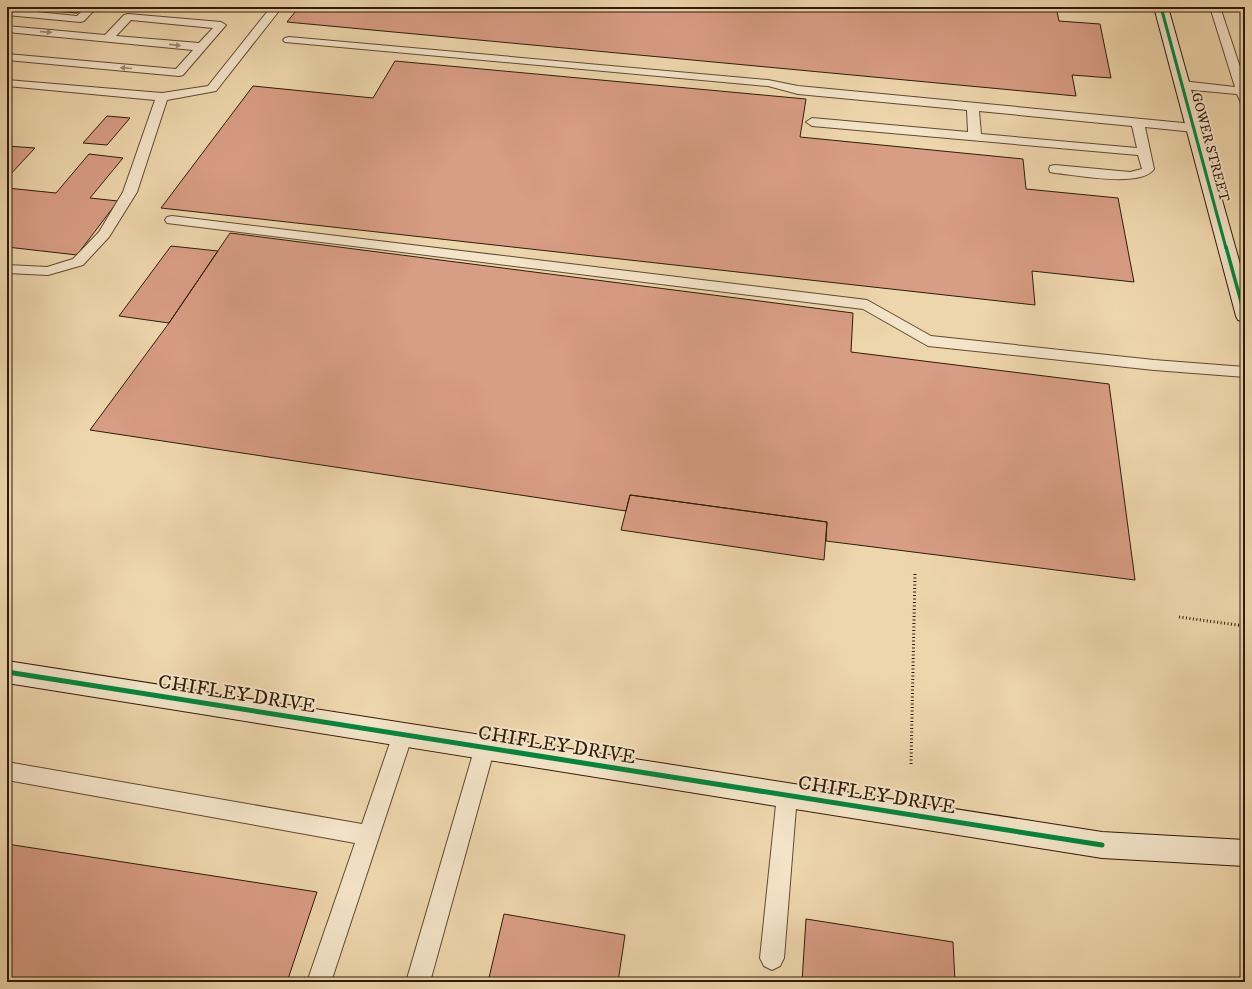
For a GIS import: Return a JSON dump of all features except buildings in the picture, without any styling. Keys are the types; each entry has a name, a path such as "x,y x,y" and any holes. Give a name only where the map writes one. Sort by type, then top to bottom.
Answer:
{"main road":[{"name":"GOWER STREET","path":"1161,7 1245,316"},
{"name":"CHIFLEY DRIVE","path":"7,672 1102,845 1245,853"}],"lane":[{"path":"7,12 80,18 92,7"},
{"path":"7,83 162,97 212,89 277,7"},
{"path":"1182,85 1243,95 1215,7"},
{"path":"7,57 179,73 221,25 128,17 108,38"},
{"path":"7,29 201,47"},
{"path":"289,40 768,84 798,90 1194,128"},
{"path":"7,269 48,271 78,262 104,234 130,192 162,97"},
{"path":"973,107 975,138"},
{"path":"812,122 975,138 1144,152"},
{"path":"1055,169 1130,176 1145,173 1148,169 1138,123"},
{"path":"172,220 867,304 928,341 1154,365 1245,372"},
{"path":"319,982 403,734"},
{"path":"418,982 486,747"},
{"path":"7,771 369,834"},
{"path":"772,958 787,795"}],"path":[{"path":"912,764 915,573"},
{"path":"1179,617 1245,626"}],"cycle path":[{"path":"1161,7 1245,316"},
{"path":"7,672 1102,845"}]}
